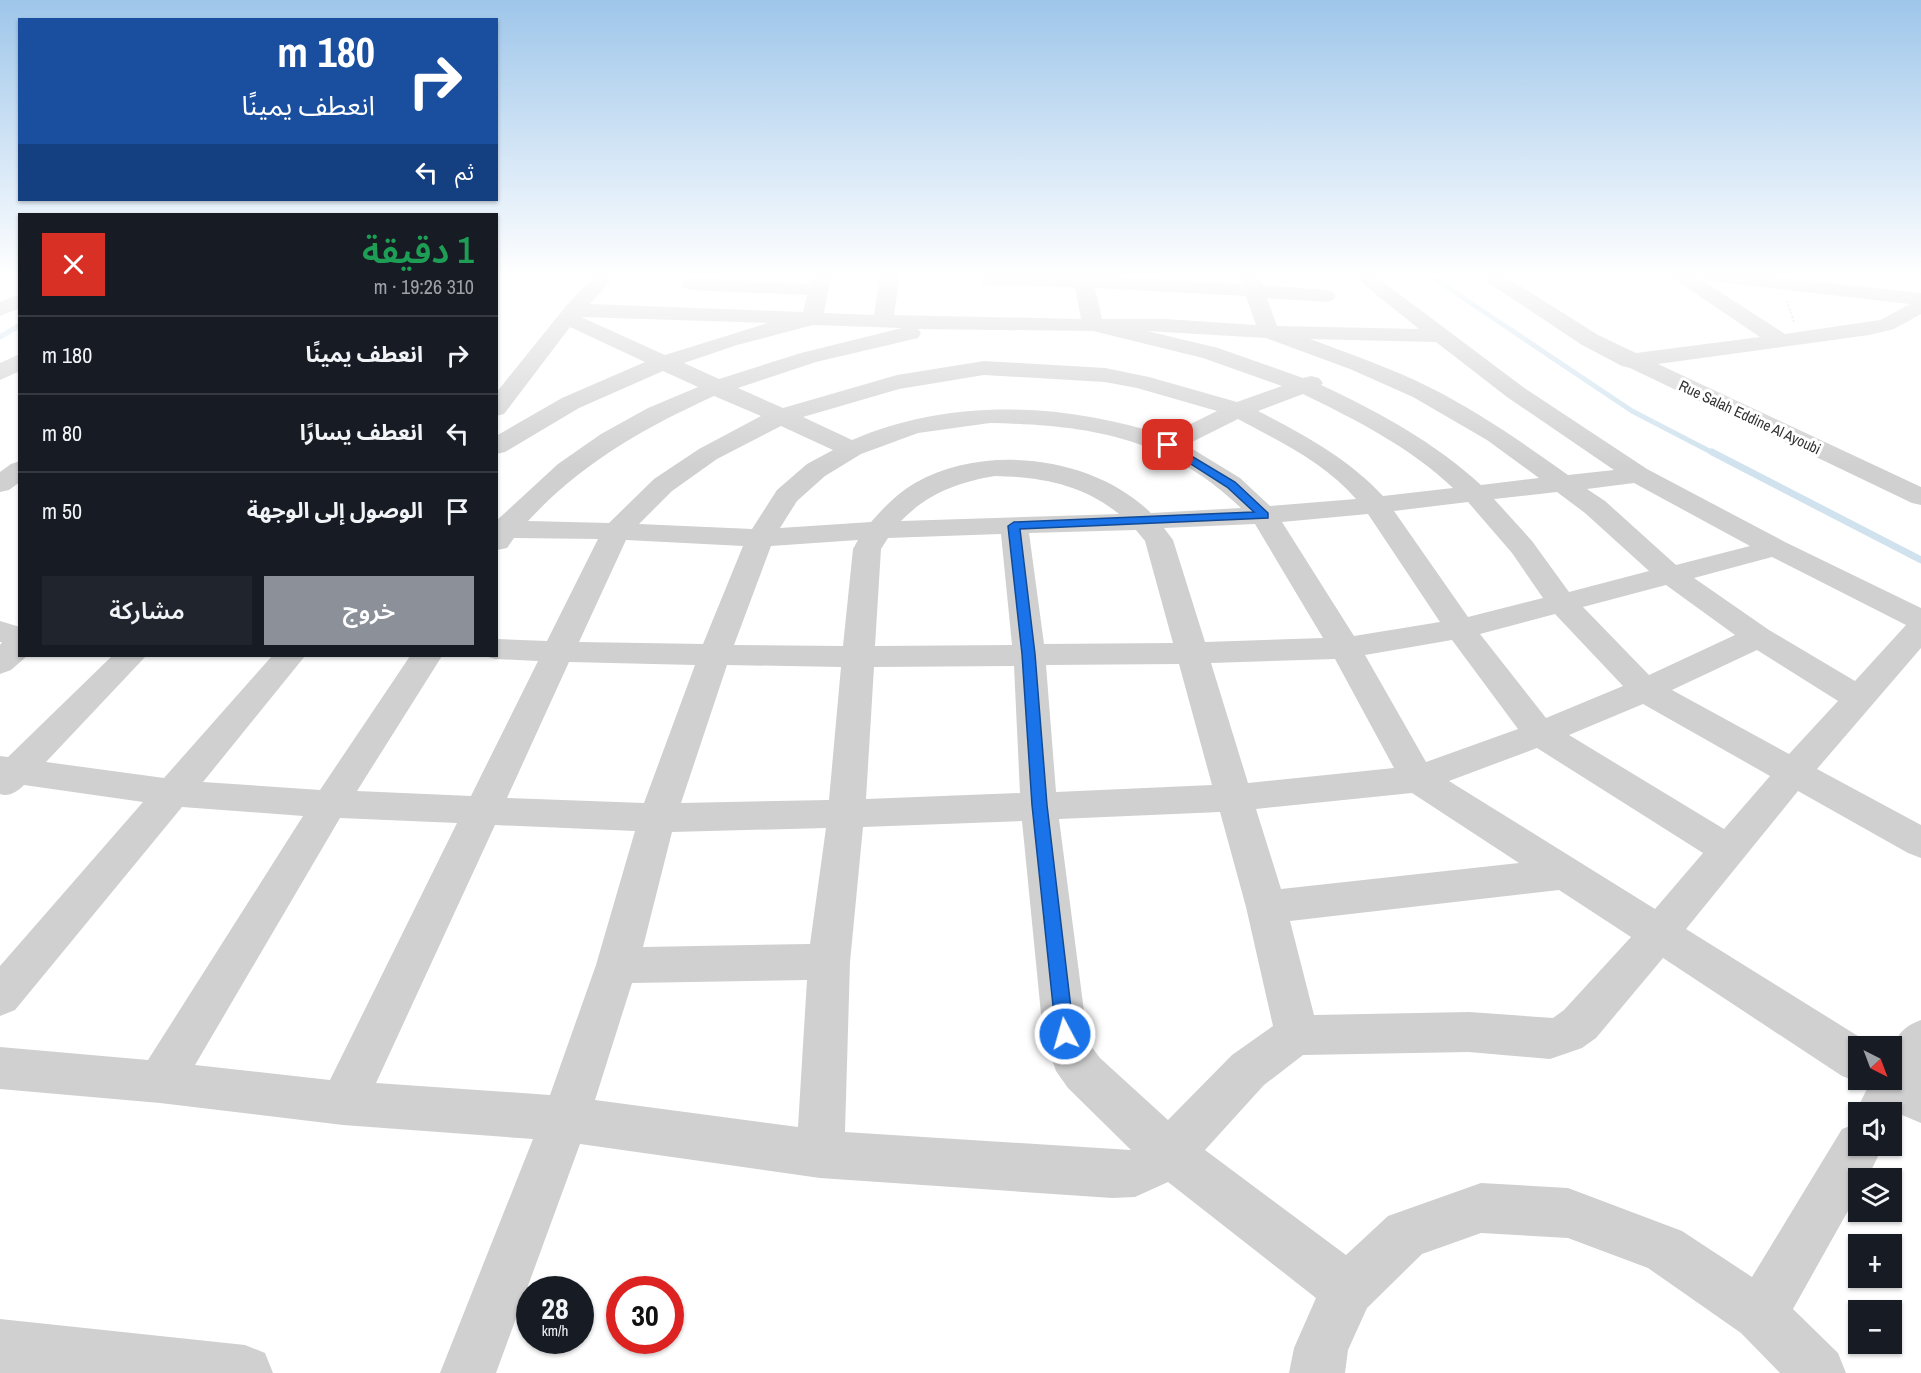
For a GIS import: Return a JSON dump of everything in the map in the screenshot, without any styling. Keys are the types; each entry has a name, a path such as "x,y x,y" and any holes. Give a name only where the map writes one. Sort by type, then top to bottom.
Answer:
{"street":[{"path":"498,406 550,339"},
{"path":"619,339 716,387 852,449"},
{"path":"498,446 524,429 603,387 663,362 734,339"},
{"path":"499,534 551,481 584,457 659,413 716,387 782,364 888,339"},
{"path":"987,339 987,392"},
{"path":"1152,339 1210,353 1304,386 1410,441 1444,465 1474,493 1522,547 1562,603 1645,690 1921,843"},
{"path":"1289,339 1358,364 1421,392 1496,435 1596,507 1669,574 1758,638 1860,699"},
{"path":"1168,445 1238,410 1428,339"},
{"path":"1437,339 1638,475 1775,548 1921,620"},
{"name":"Rue Salah Eddine Al Ayoubi","path":"1590,339 1630,361 1921,497"},
{"path":"1630,361 1797,339"},
{"path":"343,1103 616,531 663,485 708,454 743,434 780,417 897,382 987,392 1106,375 1141,382 1238,410 1300,442 1355,481 1376,505 1460,629 1540,734 1728,850"},
{"path":"468,1373 565,1119 617,965 657,818 714,656 760,538 786,496 816,470 852,449 882,436 915,426 987,392 1044,417 1084,422 1126,431 1168,445 1231,484 1264,515 1345,648 1418,778 1660,932 1848,1061"},
{"path":"1452,408 1515,392"},
{"path":"0,455 18,461"},
{"path":"820,1154 829,962 846,814 867,549 877,530 909,500 936,483 972,472 1012,468 1051,472 1090,483 1119,500 1147,522 1159,540 1194,653 1266,907 1297,1035"},
{"path":"0,484 18,470"},
{"path":"499,534 616,531 760,538 877,530 1147,522 1376,505 1567,485 1638,475"},
{"path":"1014,526 1029,654 1040,805 1065,1034 1072,1056 1084,1074 1168,1152 1348,1289"},
{"path":"498,649 714,656 859,657 1194,653 1345,648 1460,629 1775,548"},
{"path":"0,1068 160,1082 343,1103 565,1119 820,1154 1112,1174 1133,1173 1149,1167 1168,1152 1249,1069 1273,1049 1297,1035 1469,1032 1550,1039 1566,1034 1580,1024 1794,772 1921,628"},
{"path":"0,631 18,637"},
{"path":"5,776 174,793 330,804 657,818 846,814 1234,798 1418,778 1540,734 1645,690 1758,638"},
{"path":"0,663 17,647 18,642"},
{"path":"5,776 129,657"},
{"path":"0,998 289,657"},
{"path":"160,1082 330,804 425,657"},
{"path":"1266,907 1568,873"},
{"path":"617,965 829,962"},
{"path":"1902,1068 1921,1040"},
{"path":"1760,1314 1853,1156"},
{"path":"1317,1373 1321,1348 1348,1289 1406,1234 1481,1208 1568,1213 1664,1249 1760,1314 1818,1373"},
{"path":"0,1346 245,1373"}],"waterway":[{"path":"1525,339 1632,411 1715,454"},
{"path":"1712,452 1921,560"}],"route":[{"path":"1065,1034 1040,805 1029,654 1014,526 1147,522 1264,515 1231,484 1168,445"}]}
